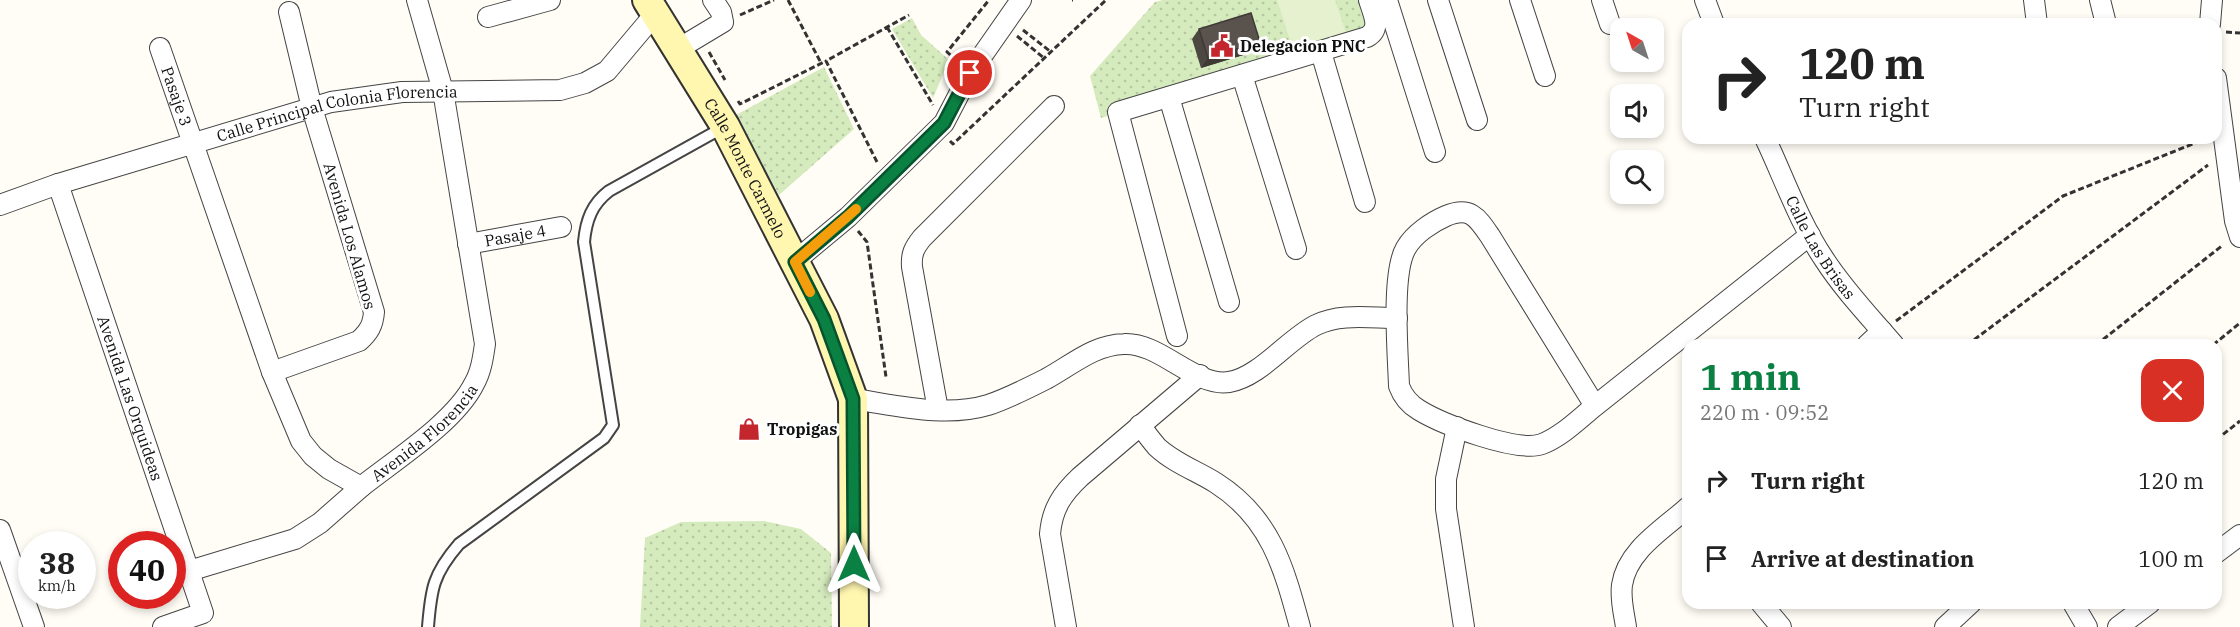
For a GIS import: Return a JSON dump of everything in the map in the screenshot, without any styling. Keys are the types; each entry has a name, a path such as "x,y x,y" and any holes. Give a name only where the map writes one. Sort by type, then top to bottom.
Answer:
{"street":[{"name":"Avenida Florencia","path":"193,144 272,372 301,441 313,456 329,469 361,487 447,419 463,403 475,383 482,364 485,344 443,91 417,0"},
{"path":"488,17 550,0"},
{"path":"684,46 723,22 713,0"},
{"path":"795,262 848,217 944,123 970,73 1021,0"},
{"path":"1177,336 1118,112 1321,52 1373,34 1384,0"},
{"path":"1384,0 1435,152"},
{"path":"1438,0 1477,120"},
{"path":"1520,0 1545,76"},
{"path":"1602,0 1610,24"},
{"path":"1705,0 1712,18"},
{"path":"2034,0 2036,18"},
{"path":"2100,0 2104,18"},
{"path":"2210,18 2212,0"},
{"name":"Calle Principal Colonia Florencia","path":"0,205 58,184 331,102 402,92 560,90 585,83 607,71 651,7"},
{"name":"Calle Monte Carmelo","path":"651,7 684,46 824,319 853,399 854,627"},
{"path":"289,12 312,108"},
{"name":"Pasaje 3","path":"160,48 193,144"},
{"path":"1321,52 1365,202"},
{"path":"1242,75 1296,249"},
{"path":"1169,97 1229,303"},
{"path":"938,410 912,267 911,256 914,247 1054,106"},
{"name":"Avenida Los Alamos","path":"272,372 358,340 369,332 373,321 374,312 312,108"},
{"path":"2222,122 2239,235"},
{"name":"Calle Las Brisas","path":"1769,144 1810,235 1833,272 1888,338"},
{"name":"Avenida Las Orquideas","path":"58,184 203,613 163,627"},
{"path":"1595,406 1490,236 1474,215 1456,212 1443,217 1414,238 1406,247 1400,260 1396,318 1399,386 1402,395 1419,411 1457,427 1503,442 1534,446 1552,439 1595,406 1810,235"},
{"name":"Pasaje 4","path":"468,244 561,226"},
{"path":"853,399 938,410 987,405 1047,378 1080,357 1105,346 1126,344 1142,347 1171,359 1212,380 1228,382 1241,378 1302,333 1327,320 1338,317 1396,318"},
{"path":"1066,627 1050,534 1056,504 1080,477 1200,375"},
{"path":"1140,425 1158,447 1188,468 1217,483 1243,505 1259,524 1274,546 1300,627"},
{"path":"1457,427 1446,479 1446,509 1464,627"},
{"path":"189,571 295,539 320,523 361,487"},
{"path":"1626,627 1622,584 1631,562 1641,548 1682,513"},
{"path":"0,530 34,627"},
{"path":"2222,548 2240,535"},
{"path":"1766,609 1781,627"},
{"path":"1945,627 1964,609"},
{"path":"2076,609 2087,627"},
{"path":"2118,627 2142,609"}],"lane":[{"path":"428,627 435,581 443,562 459,544 604,438 613,425 584,242 590,213 599,198 609,191 725,126"}],"path":[{"path":"723,22 774,0"},
{"path":"788,0 821,63"},
{"path":"970,73 947,52 989,0"},
{"path":"960,137 1106,0"},
{"path":"735,95 740,104 826,61 909,15"},
{"path":"886,27 944,123"},
{"path":"1044,58 1016,35 1016,31 1021,28 1051,52"},
{"path":"684,46 694,51 708,51 729,87"},
{"path":"826,61 886,180"},
{"path":"1888,338 2063,196 2193,144"},
{"path":"1975,339 2226,152"},
{"path":"848,217 867,242 886,377"},
{"path":"2104,339 2239,235"},
{"path":"2219,339 2240,322"},
{"path":"2222,435 2240,420"}],"green space":[{"path":"1163,0 1369,0 1375,19 1355,42 1101,118 1090,76 1155,2"},
{"path":"1277,0 1335,0 1348,39 1295,55"},
{"path":"912,18 921,35 949,60 933,98 892,29"},
{"path":"824,67 854,129 779,195 736,115"},
{"path":"764,521 801,529 831,553 832,627 640,627 645,538 681,522"}],"building":[{"name":"Delegacion PNC","path":"1251,13 1260,42 1208,58 1199,29"}],"slow traffic":[{"path":"810,292 795,262 856,209"}],"place":[{"name":"Delegacion PNC","path":"1222,46"},
{"name":"Tropigas","path":"749,429"}],"route":[{"path":"854,564 853,399 824,319 795,262 848,217 944,123 970,73"}]}
